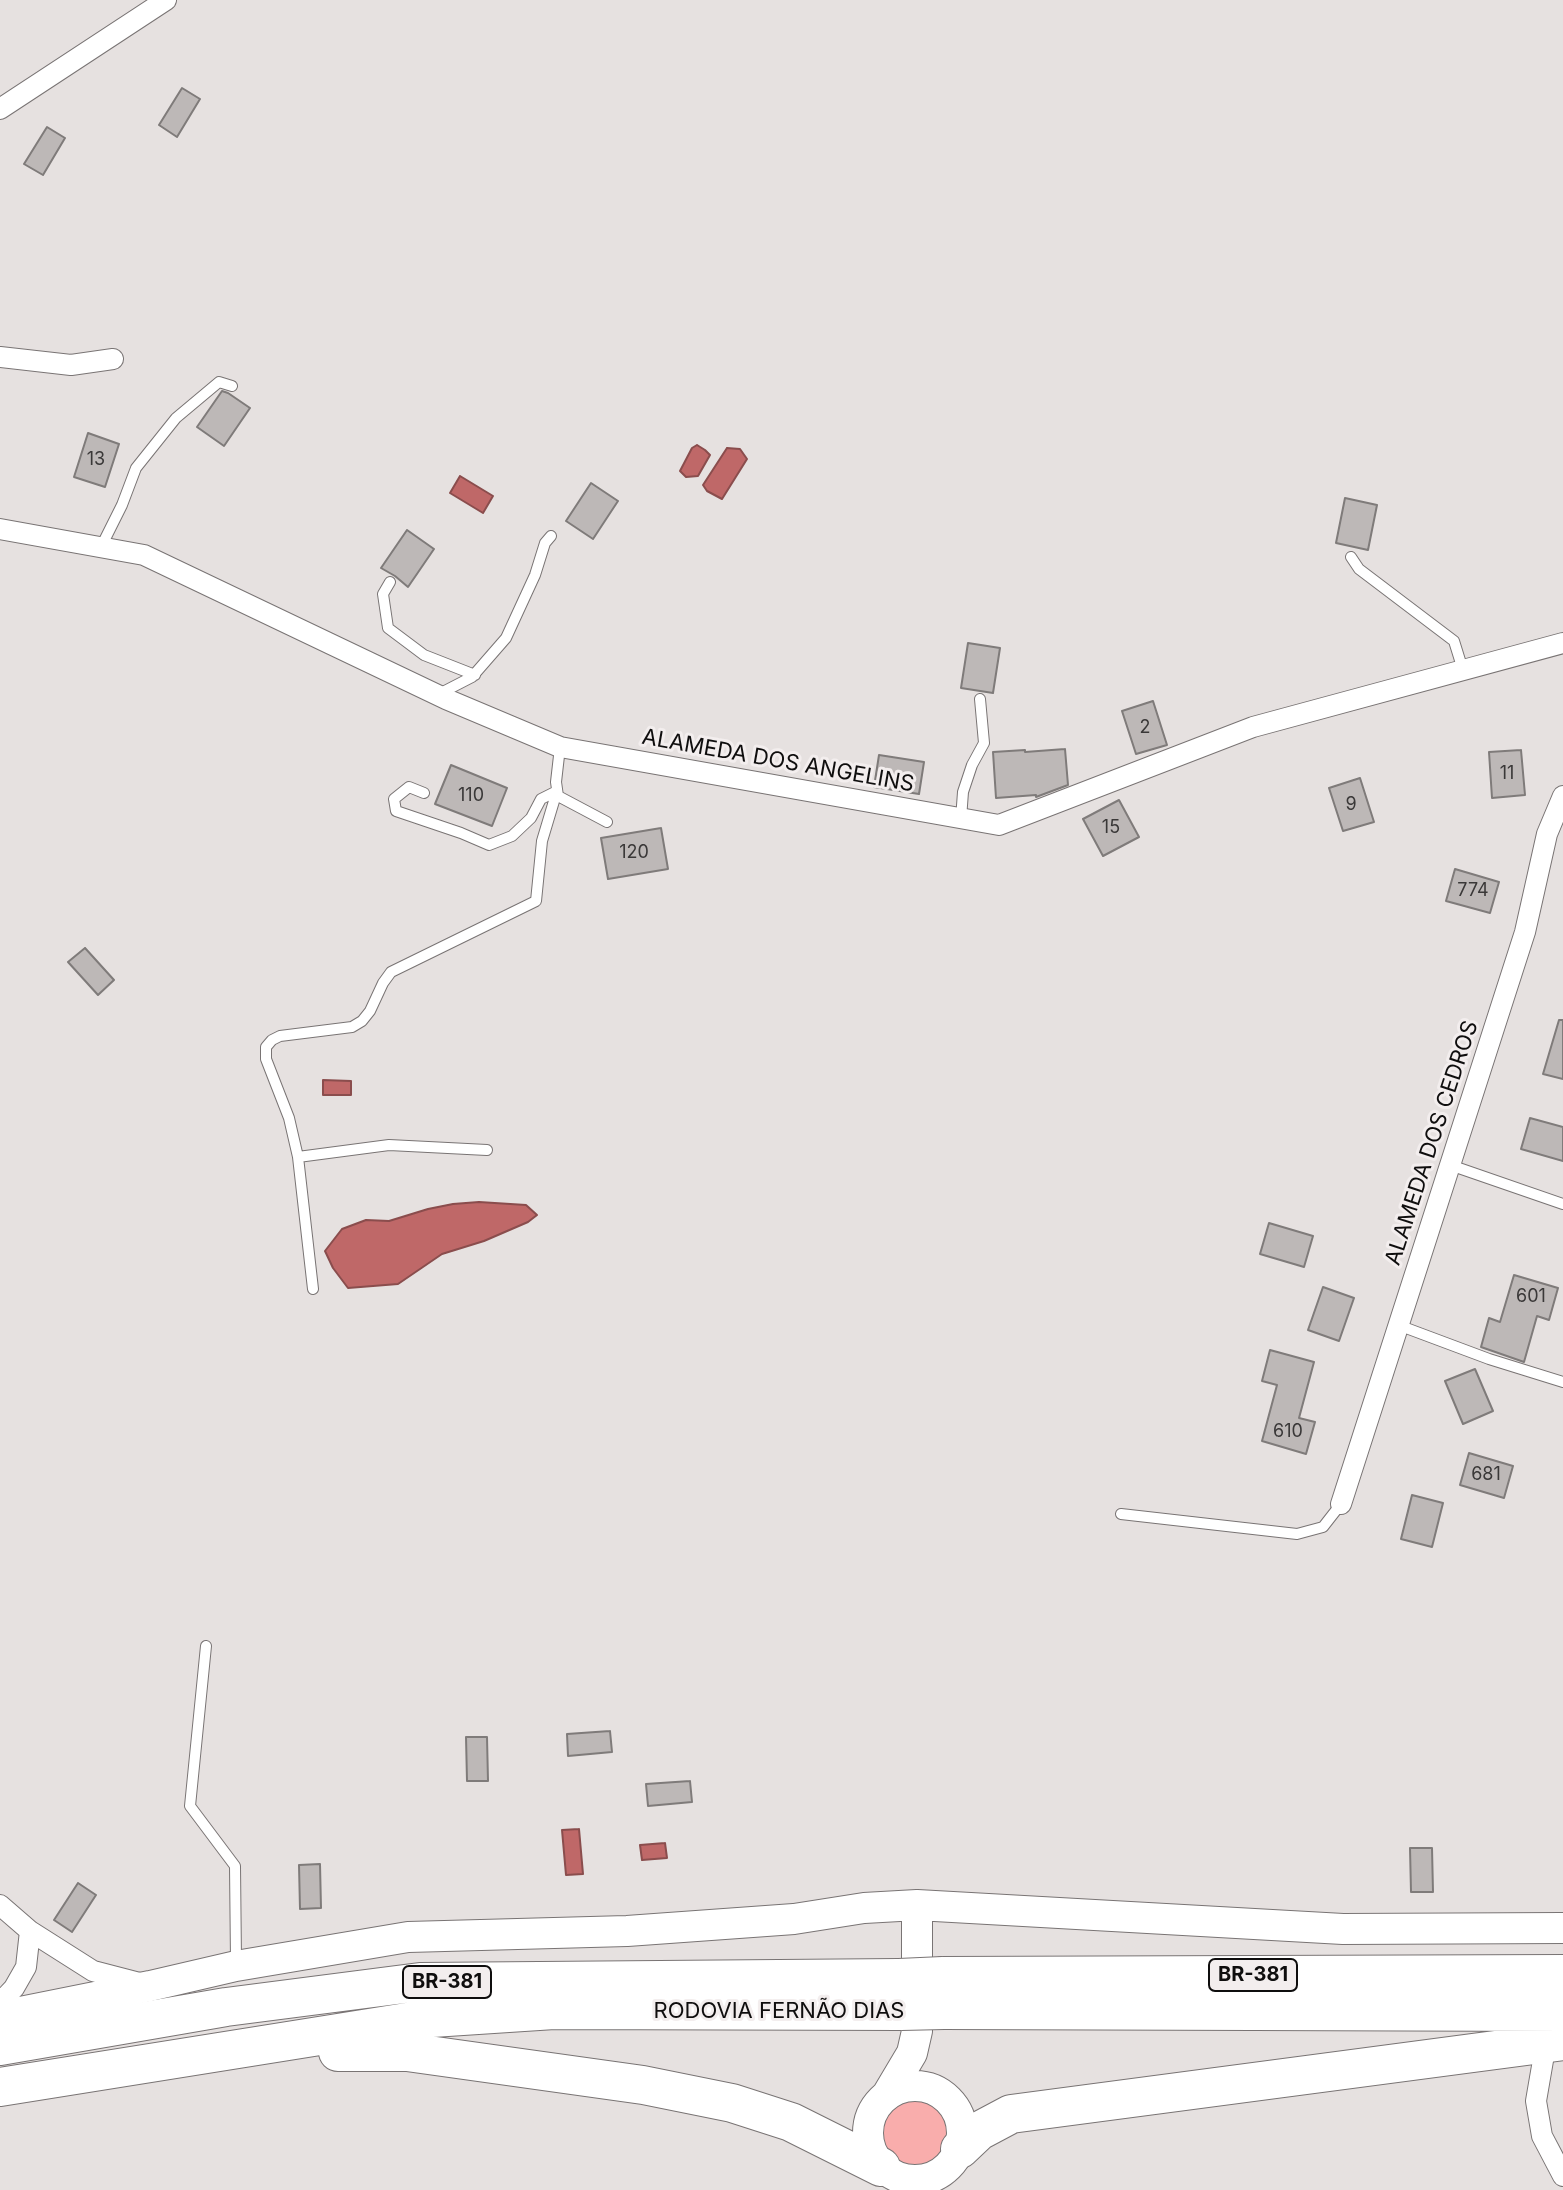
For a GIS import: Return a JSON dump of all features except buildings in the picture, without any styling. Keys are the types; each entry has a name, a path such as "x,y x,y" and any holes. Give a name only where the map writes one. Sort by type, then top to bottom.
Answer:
{"highway":[{"name":"RODOVIA FERNÃO DIAS","path":"0,2087 432,2018 554,2010 921,2001 1563,1974"},
{"name":"RODOVIA FERNÃO DIAS","path":"0,2046 226,2007 420,1982 921,2001 1557,2032"},
{"path":"952,2170 979,2131 1011,2114 1557,2032"},
{"path":"227,2052 407,2052 643,2085 732,2103 791,2122 899,2179"}],"main road":[{"name":"BR-381","path":"0,2016 236,1966 408,1937 627,1931 794,1919 864,1908 917,1905 1343,1929 1563,1928"},
{"path":"917,1905 921,2001 936,2091"},
{"path":"887,2095 898,2089 924,2086 947,2098 956,2109 963,2135 952,2170 917,2181 899,2179 873,2156 869,2143 871,2116 912,2053 921,2001"}],"street":[{"path":"0,109 166,0"},
{"path":"0,357 71,365 113,359"},
{"name":"ALAMEDA DOS ANGELINS","path":"0,529 144,555 437,695 560,747 999,825 1253,727 1563,643"},
{"name":"ALAMEDA DOS CEDROS","path":"1341,1504 1525,932 1547,834 1563,796"},
{"path":"0,1905 30,1931 93,1971 150,1986"},
{"path":"0,2003 14,1988 26,1967 30,1931"},
{"path":"1557,2032 1536,2101 1542,2136 1563,2176"}],"lane":[{"path":"101,547 136,468 176,418 219,382 232,386"},
{"path":"437,695 475,675 506,638 535,575 545,543 551,536"},
{"path":"1351,557 1359,569 1454,641 1463,670"},
{"path":"390,582 383,594 388,628 424,655 475,675"},
{"path":"961,819 963,792 984,743 980,699"},
{"path":"313,1289 298,1157 289,1118 266,1059 266,1047 280,1036 352,1027 370,1011 391,972 536,901 542,841 557,791 560,747"},
{"path":"424,793 409,787 394,799 396,811 489,845 512,836 531,818 541,799 557,791"},
{"path":"557,791 558,796 607,822"},
{"path":"298,1157 389,1145 487,1150"},
{"path":"1450,1165 1563,1204"},
{"path":"1398,1325 1489,1359 1563,1382"},
{"path":"1121,1514 1297,1534 1323,1527 1341,1504"},
{"path":"206,1646 190,1806 235,1866 236,1966"}],"shaded area":[{"path":"697,445 710,455 698,476 686,477 680,471 692,448"},
{"path":"727,448 740,449 747,459 722,499 707,491 703,485"},
{"path":"460,476 493,496 483,513 450,493"},
{"path":"323,1080 351,1081 351,1095 323,1095"},
{"path":"479,1202 526,1205 537,1215 484,1241 442,1254 398,1284 348,1288 325,1251 342,1229 366,1220 389,1221 428,1209"},
{"path":"579,1829 583,1874 566,1875 562,1830"},
{"path":"665,1843 667,1858 642,1860 640,1845"},
{"path":"916,2098 936,2104 946,2114 952,2134 946,2154 936,2164 916,2170 896,2164 886,2154 880,2134 886,2114 896,2104"}]}
